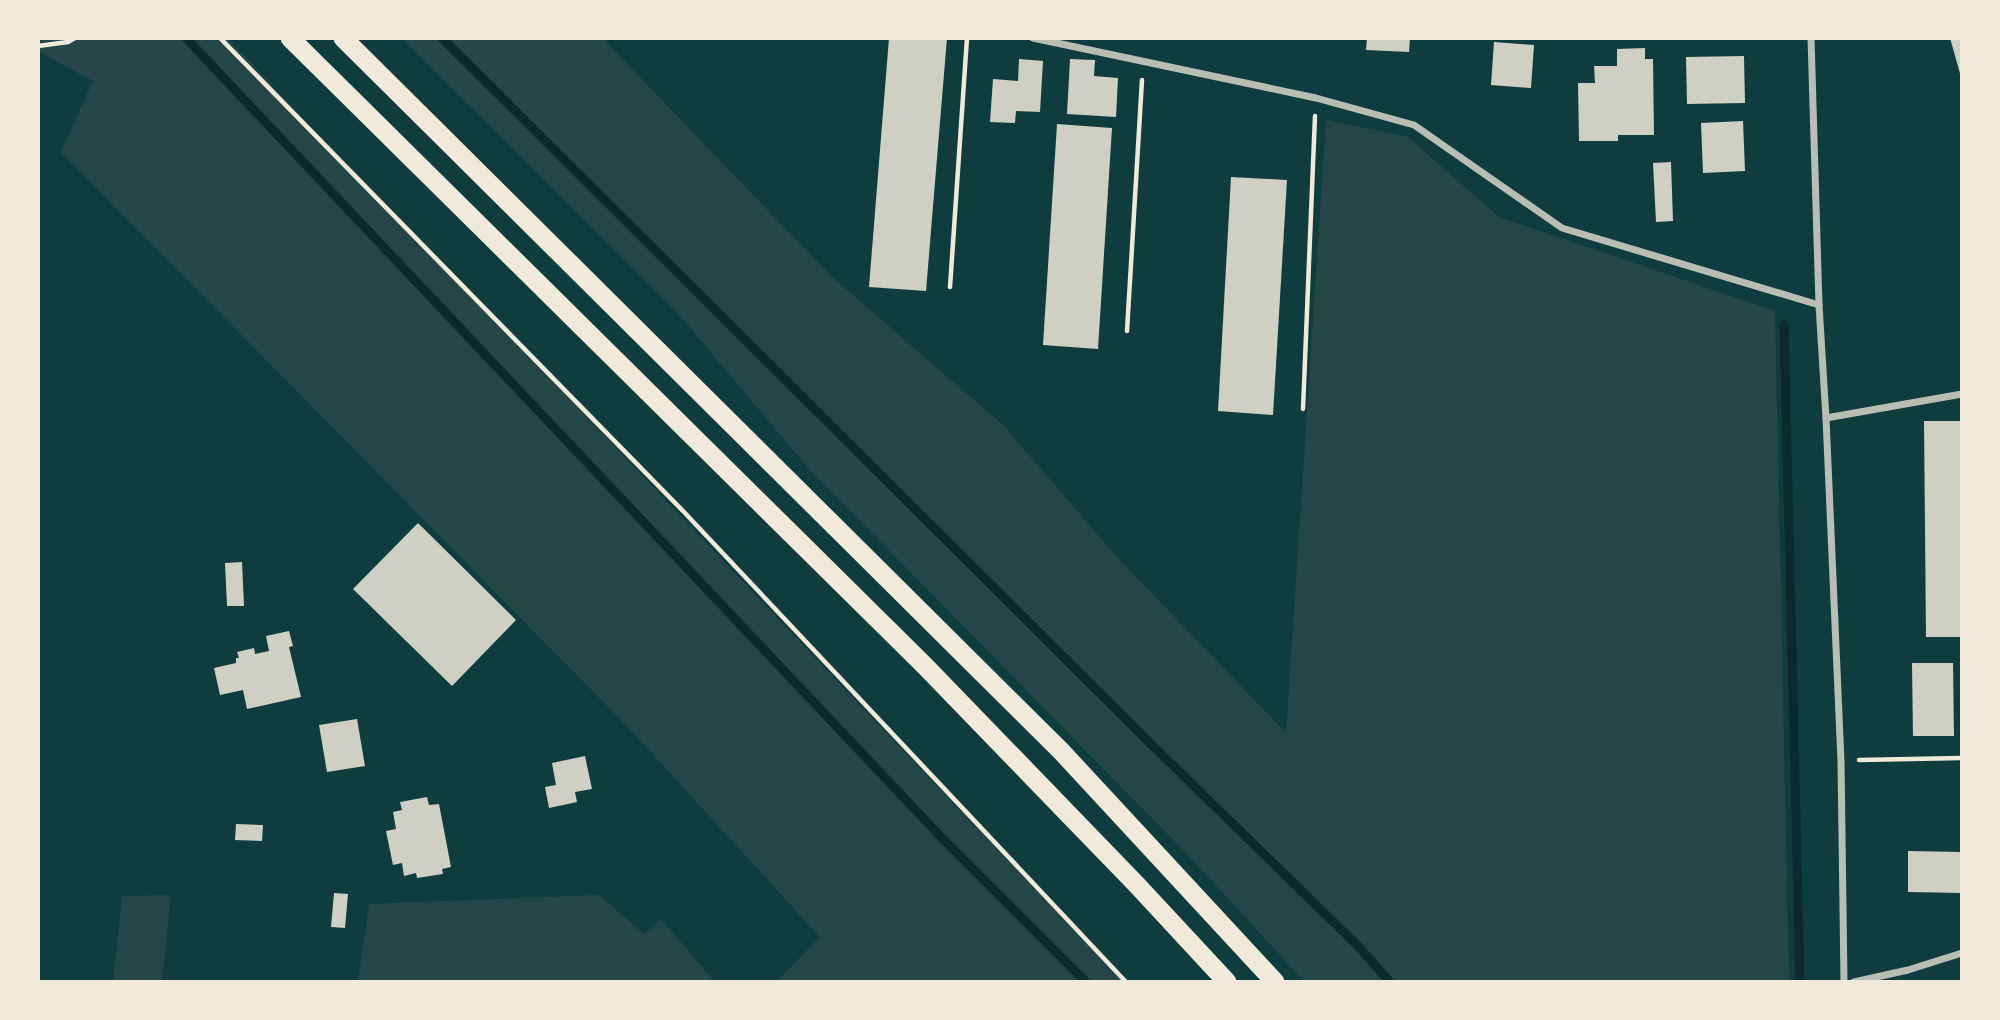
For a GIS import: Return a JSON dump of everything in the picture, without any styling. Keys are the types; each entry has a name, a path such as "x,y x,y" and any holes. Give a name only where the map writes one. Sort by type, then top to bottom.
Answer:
{"highway":[{"path":"290,38 925,666 1227,982"},
{"path":"345,40 1061,751 1275,982"}],"street":[{"path":"1033,38 1316,98 1414,125 1562,228 1819,304"},
{"path":"1811,38 1819,304 1841,761 1844,982"},
{"path":"1826,418 1962,394"},
{"path":"1854,982 1908,970 1962,953"}],"path":[{"path":"38,46 68,42 75,38"},
{"path":"220,38 684,512 1126,982"},
{"path":"950,287 967,38"},
{"path":"1127,331 1143,62"},
{"path":"1303,409 1316,98"},
{"path":"1841,761 1962,758"}],"shaded area":[{"path":"38,39 228,39 1122,981 777,981 820,937 627,726 61,152 93,81 39,52"},
{"path":"403,39 603,39 832,277 1003,425 1115,555 1286,733 1326,120 1408,137 1499,217 1775,311 1789,981 1304,981 1189,856 809,469 677,312"},
{"path":"171,895 162,981 113,981 122,896"},
{"path":"599,895 644,934 661,919 714,981 358,981 369,904"}],"building":[{"path":"889,38 947,38 926,291 869,287"},
{"path":"1367,38 1410,38 1409,52 1366,50"},
{"path":"1950,38 1962,38 1962,77 1961,77"},
{"path":"1494,42 1534,45 1531,88 1491,85"},
{"path":"1645,48 1645,59 1653,59 1654,135 1618,135 1618,141 1579,141 1578,83 1595,83 1594,66 1617,66 1617,49"},
{"path":"1744,56 1745,103 1687,104 1686,57"},
{"path":"1019,59 1043,61 1040,112 1016,111 1015,123 990,122 993,79 1018,81"},
{"path":"1070,59 1095,60 1094,76 1118,78 1116,117 1067,114"},
{"path":"1743,121 1745,171 1703,173 1701,123"},
{"path":"1057,124 1112,128 1098,349 1043,345"},
{"path":"1671,162 1673,221 1656,222 1653,163"},
{"path":"1231,177 1287,180 1273,415 1218,411"},
{"path":"1924,421 1962,421 1962,637 1926,637"},
{"path":"418,523 516,620 452,686 353,589"},
{"path":"242,562 244,606 227,606 225,563"},
{"path":"289,631 293,646 289,647 301,697 247,709 243,690 220,695 214,668 236,663 236,658 239,658 237,652 254,648 255,654 269,651 266,636"},
{"path":"1912,663 1953,663 1954,736 1913,736"},
{"path":"357,719 365,766 327,772 319,725"},
{"path":"585,756 592,789 575,792 577,802 549,808 545,787 556,785 552,763"},
{"path":"427,797 429,805 439,804 451,867 442,869 443,874 417,878 416,873 404,876 402,863 393,865 386,831 396,829 393,812 402,810 400,802"},
{"path":"236,824 263,825 262,841 235,840"},
{"path":"1908,851 1962,852 1962,893 1908,892"},
{"path":"334,893 348,894 345,928 331,927"}],"waterway":[{"path":"186,38 942,838 1086,982"},
{"path":"442,38 1151,744 1358,946 1390,982"},
{"path":"1784,325 1800,982"}]}
